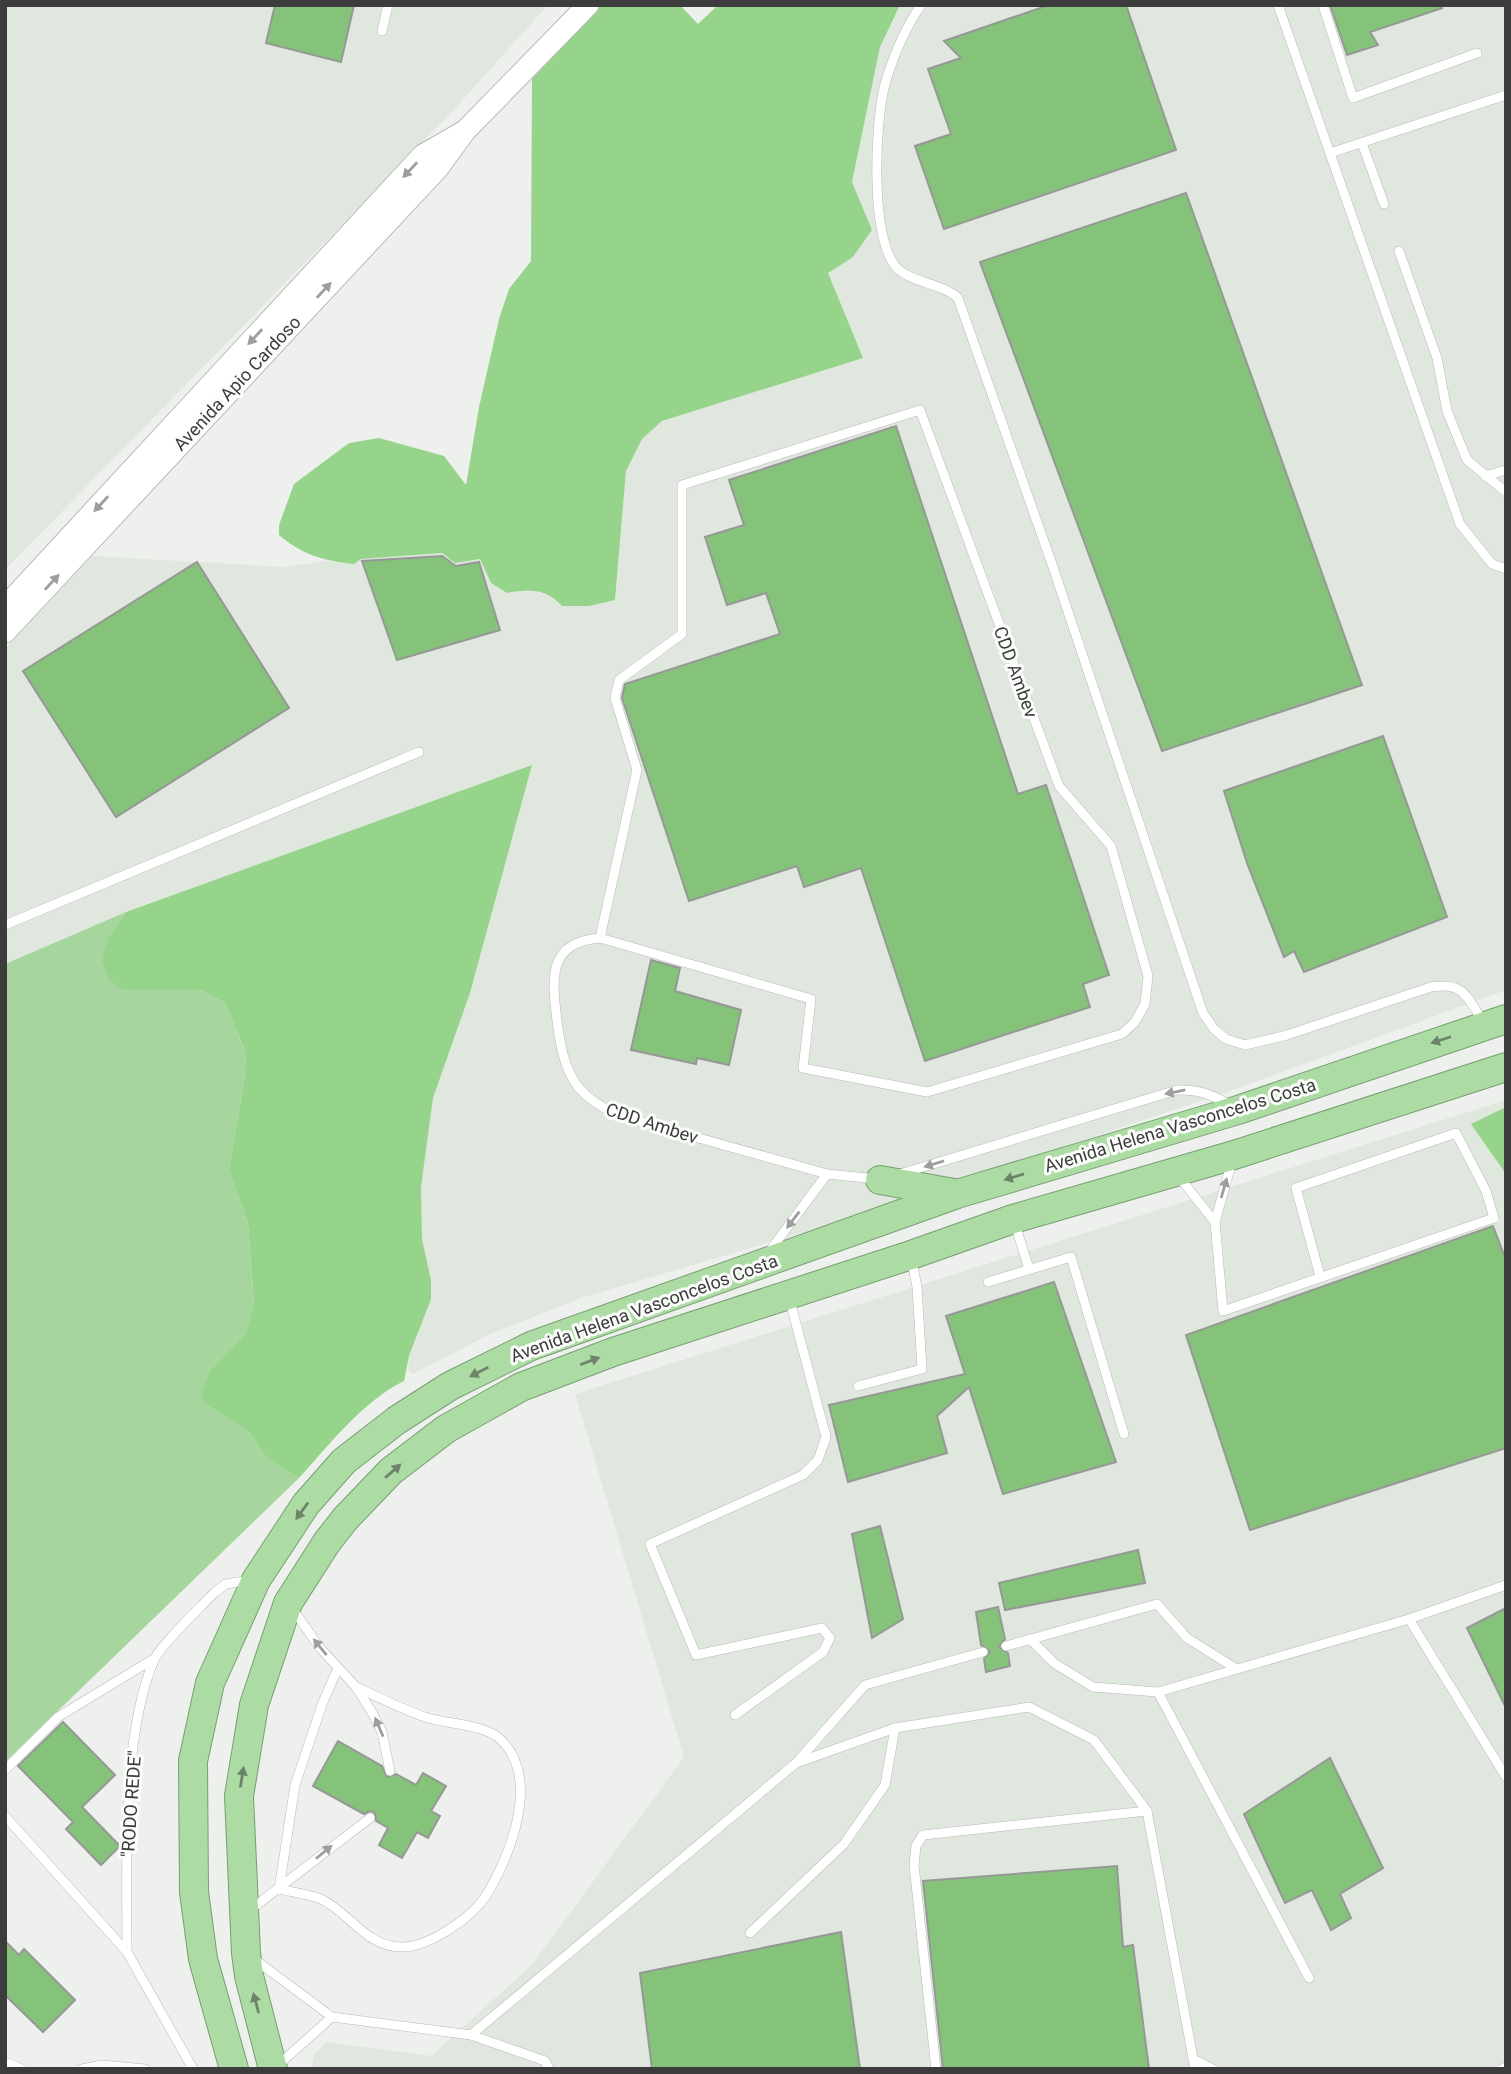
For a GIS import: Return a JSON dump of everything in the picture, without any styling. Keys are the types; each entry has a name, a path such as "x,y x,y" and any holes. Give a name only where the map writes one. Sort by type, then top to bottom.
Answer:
{"highway":[{"name":"Avenida Helena Vasconcelos Costa","path":"234,2069 203,1959 194,1892 193,1761 210,1683 256,1580 306,1504 344,1461 397,1420 450,1387 531,1346 957,1194 1238,1110 1496,1022"},
{"name":"Avenida Helena Vasconcelos Costa","path":"273,2069 248,1976 244,1914 239,1796 254,1705 288,1604 327,1542 391,1471 446,1429 521,1387 613,1352 1013,1219 1234,1155 1506,1067"},
{"path":"880,1180 957,1194"}],"street":[{"name":"Avenida Apio Cardoso","path":"5,632 438,169 465,131 579,9"},
{"name":"Avenida Apio Cardoso","path":"5,607 423,155 465,131"}],"lane":[{"path":"382,31 388,5"},
{"path":"921,5 894,60 884,88 877,197 884,235 893,263 901,271 947,288 958,298 1053,566 1203,1013 1214,1029 1226,1039 1245,1045 1448,984 1464,991 1496,1022"},
{"path":"1278,5 1460,524 1492,564 1506,569"},
{"path":"1323,5 1353,97 1477,53"},
{"path":"1330,153 1506,96"},
{"path":"1362,143 1384,204"},
{"path":"1399,251 1437,358 1447,411 1467,460 1506,492"},
{"name":"CDD Ambev","path":"600,938 637,770 615,698 619,680 682,634 682,485 920,410 1059,786 1111,846 1148,976 1145,1004 1135,1022 1122,1034 927,1092 803,1068 811,999 600,938 580,939 564,951 555,967 553,989 561,1050 579,1088 597,1105 617,1115 827,1174 880,1180"},
{"path":"1485,476 1506,470"},
{"path":"5,925 419,752"},
{"path":"880,1180 1177,1090 1194,1089 1208,1093 1238,1110"},
{"path":"1234,1155 1215,1222 1223,1311 1494,1218 1486,1191 1456,1133 1296,1188 1320,1276"},
{"path":"1175,1172 1215,1222"},
{"path":"758,1266 827,1174"},
{"path":"1013,1219 1029,1269"},
{"path":"858,1386 922,1369 917,1287 911,1255"},
{"path":"988,1282 1071,1257 1124,1434"},
{"path":"735,1715 823,1652 830,1638 822,1628 696,1655 650,1544 803,1475 818,1460 826,1437 788,1293"},
{"name":"\"RODO REDE\"","path":"5,1770 58,1717 155,1658 215,1592 226,1584 256,1580"},
{"path":"1030,1639 1054,1663 1093,1687 1158,1692 1409,1619 1506,1585"},
{"path":"288,1604 356,1687 382,1732 390,1771"},
{"path":"1006,1646 1157,1604 1186,1638 1235,1668"},
{"path":"1409,1619 1506,1777"},
{"path":"471,2035 796,1763 865,1685 983,1652"},
{"name":"\"RODO REDE\"","path":"127,1952 128,1808 138,1718 155,1658"},
{"path":"279,1889 295,1785 323,1702 338,1668"},
{"path":"279,1889 319,1898 372,1938 401,1947 434,1938 452,1928 484,1899 505,1859 519,1817 521,1796 511,1755 500,1738 462,1724 426,1717 356,1687"},
{"path":"1158,1692 1309,1978"},
{"path":"796,1763 895,1728 1029,1707 1094,1740 1147,1811 1194,2064 1213,2069"},
{"path":"751,1933 844,1844 885,1785 895,1728"},
{"path":"936,2069 914,1865 916,1846 923,1835 1147,1811"},
{"name":"\"RODO REDE\"","path":"5,1816 127,1952 193,2069"},
{"path":"244,1914 370,1818"},
{"path":"246,1952 332,2017 471,2035 545,2061 549,2069"},
{"path":"273,2069 332,2017"},
{"path":"5,2062 22,2069"},
{"path":"82,2069 102,2065 145,2069"}],"shaded area":[{"path":"5,5 548,5 451,113 5,570"},
{"path":"900,5 1506,5 1506,990 1222,1094 818,1228 581,1298 492,1333 413,1374 408,1371 409,1356 418,1335 431,1280 422,1239 421,1187 433,1098 470,993 532,765 126,912 5,964 5,649 92,556 285,567 324,561 354,564 361,559 442,553 455,563 481,559 491,583 507,593 532,589 553,596 615,600 626,471 642,439 662,421 862,358 827,273 853,257 872,230 852,182 880,47"},
{"path":"1506,1100 1506,2069 311,2069 314,2055 326,2042 431,2056 532,1965 684,1757 575,1394"}],"green space":[{"path":"601,5 680,5 698,24 718,5 900,5 880,47 852,182 872,230 853,257 828,273 863,358 662,421 642,439 626,471 615,600 589,606 562,606 556,600 536,591 507,593 491,583 480,559 455,563 442,553 361,559 354,564 324,559 296,548 279,535 279,525 294,484 349,443 379,438 444,456 466,485 479,407 499,319 509,289 531,261 532,79"},
{"path":"532,765 470,993 433,1098 421,1187 422,1239 431,1280 431,1299 409,1356 404,1381 361,1412 299,1478 268,1460 250,1433 205,1404 201,1394 211,1369 245,1334 254,1302 248,1224 229,1169 244,1082 246,1053 225,1003 201,990 124,990 109,980 102,960 109,936 126,912"},
{"path":"126,912 109,936 172,988 201,990 225,1003 246,1053 244,1082 229,1169 248,1224 254,1302 245,1334 211,1369 205,1404 250,1433 268,1460 299,1478 5,1762 5,964"},
{"path":"1506,1107 1506,1174 1471,1124"}],"building":[{"path":"275,5 354,5 341,62 266,43"},
{"path":"1049,5 1126,5 1176,150 944,229 915,146 951,134 928,69 961,58 944,41"},
{"path":"1330,5 1441,5 1442,8 1370,32 1378,45 1347,55"},
{"path":"1186,193 1362,685 1162,751 980,262"},
{"path":"896,426 1018,794 1046,785 1109,975 1083,984 1090,1007 925,1061 861,868 804,887 797,866 689,901 622,698 625,684 780,634 766,593 727,605 705,537 744,525 729,480"},
{"path":"442,556 456,566 479,562 500,630 397,660 362,561"},
{"path":"197,562 289,708 116,817 23,671"},
{"path":"1383,736 1447,917 1304,972 1294,951 1284,957 1247,863 1224,791"},
{"path":"651,960 680,968 675,991 741,1010 729,1065 697,1058 696,1064 631,1050"},
{"path":"1493,1226 1506,1260 1506,1448 1250,1530 1186,1335"},
{"path":"1054,1282 1116,1462 1003,1494 969,1387 937,1416 947,1453 848,1482 829,1405 965,1374 946,1316"},
{"path":"880,1526 903,1619 872,1638 852,1534"},
{"path":"1138,1550 1145,1583 1005,1610 999,1583"},
{"path":"998,1607 1005,1639 999,1647 1008,1653 1010,1666 986,1672 984,1659 990,1651 981,1645 976,1612"},
{"path":"1506,1608 1506,1708 1467,1628"},
{"path":"63,1722 115,1775 82,1807 120,1846 101,1865 66,1829 73,1822 18,1766"},
{"path":"338,1741 382,1766 387,1777 396,1774 416,1785 423,1773 446,1786 431,1811 440,1816 428,1838 417,1832 402,1858 379,1845 388,1828 376,1821 375,1813 370,1811 364,1814 313,1786"},
{"path":"1330,1758 1383,1868 1340,1894 1351,1918 1331,1930 1312,1890 1285,1903 1244,1814"},
{"path":"1117,1866 1123,1947 1133,1945 1149,2069 943,2069 923,1881"},
{"path":"841,1932 860,2069 652,2069 640,1973"},
{"path":"5,1941 19,1955 24,1949 75,2000 43,2032 5,1995"}]}
